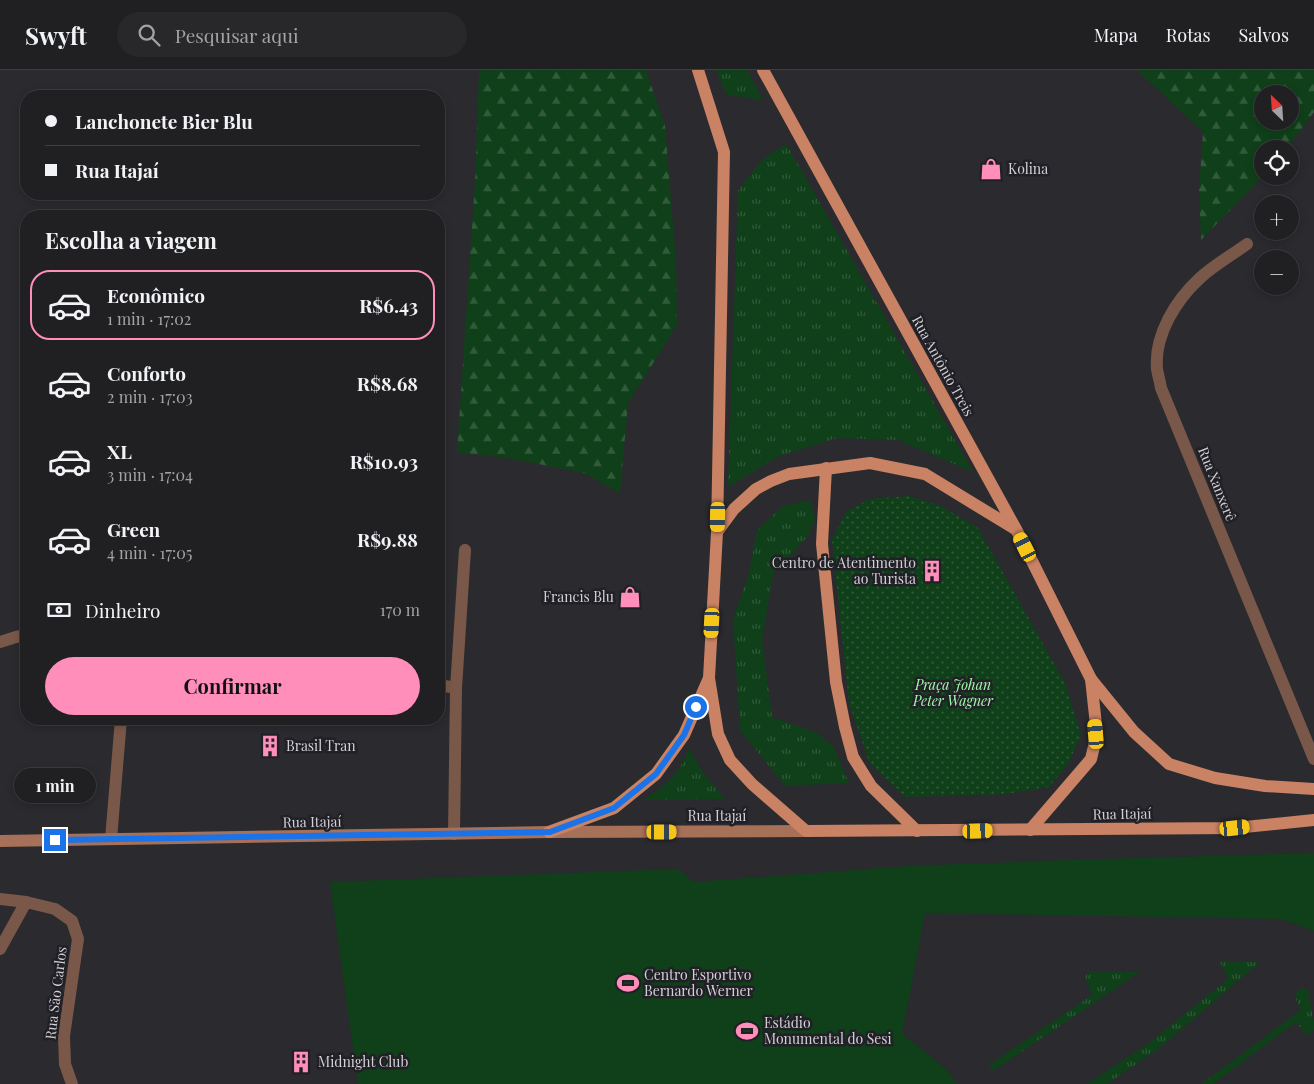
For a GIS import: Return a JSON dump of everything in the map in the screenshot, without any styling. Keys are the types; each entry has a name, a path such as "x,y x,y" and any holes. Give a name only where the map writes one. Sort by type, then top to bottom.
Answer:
{"main road":[{"path":"698,70 724,152 717,532 709,678 718,734 730,760 752,784 806,831"},
{"name":"Rua Antônio Treis","path":"763,70 1017,530 1091,679 1134,732 1169,764 1215,778 1265,786 1314,789"},
{"path":"717,532 734,509 756,489 788,474 870,463 925,474 1017,530"},
{"path":"826,468 822,544 836,682 845,727 853,756 871,786 918,831"},
{"path":"550,832 614,808 656,774 684,735 709,678"},
{"name":"Rua Antônio Treis","path":"1030,830 1091,758 1096,734 1091,679"},
{"name":"Rua Itajaí","path":"0,841 550,832 1235,828 1313,821"}],"street":[{"name":"Rua Xanxerê","path":"1247,244 1201,277 1179,302 1166,324 1158,348 1157,368 1161,388 1314,759"},
{"path":"454,834 456,688 465,550"},
{"path":"0,642 20,637"},
{"path":"445,686 456,688"},
{"path":"111,839 120,725"},
{"name":"Rua São Carlos","path":"0,900 26,902 55,909 72,921 78,939 64,1036 64,1064 72,1084"},
{"path":"0,949 26,902"}],"green space":[{"path":"479,70 646,70 665,126 676,261 677,325 628,403 620,493 584,473 508,458 457,452 475,182"},
{"path":"716,70 747,70 763,100 727,95"},
{"path":"1137,70 1314,70 1314,112 1293,140 1254,140 1254,185 1201,240 1199,190 1203,132"},
{"path":"787,144 973,472 898,440 837,438 779,456 728,487 738,191 765,158"},
{"name":"Praça Johan Peter Wagner","path":"909,496 941,506 978,528 1065,683 1081,735 1068,764 1049,787 1006,794 905,797 869,762 849,703 832,539 847,511 870,499"},
{"path":"810,500 815,518 808,536 773,574 762,640 772,717 817,733 833,746 849,783 785,786 740,730 733,619 748,577 757,530 783,506"},
{"path":"689,748 702,771 725,799 643,800 671,778 681,765"},
{"name":"Centro Esportivo Bernardo Werner","path":"1314,853 1314,931 1282,919 925,913 902,1034 946,1069 957,1084 358,1084 330,882 678,869 694,882 907,866"},
{"path":"1220,962 1260,962 1160,1048 1107,1084 1087,1084 1150,1042 1228,979"},
{"path":"1090,972 1140,972 993,1071 989,1065 1092,995 1085,976"},
{"path":"1301,988 1308,990 1314,1030 1307,1036 1296,1022 1213,1084 1201,1084 1301,1010 1294,995"}],"place":[{"name":"Kolina","path":"991,169"},
{"name":"Centro de Atentimento ao Turista","path":"932,571"},
{"name":"Francis Blu","path":"630,597"},
{"name":"Brasil Tran","path":"270,746"},
{"name":"Centro Esportivo Bernardo Werner","path":"628,983"},
{"name":"Estádio Monumental do Sesi","path":"747,1031"},
{"name":"Midnight Club","path":"301,1062"}],"route":[{"path":"55,840 550,832 614,808 656,774 684,735 696,707"}]}
